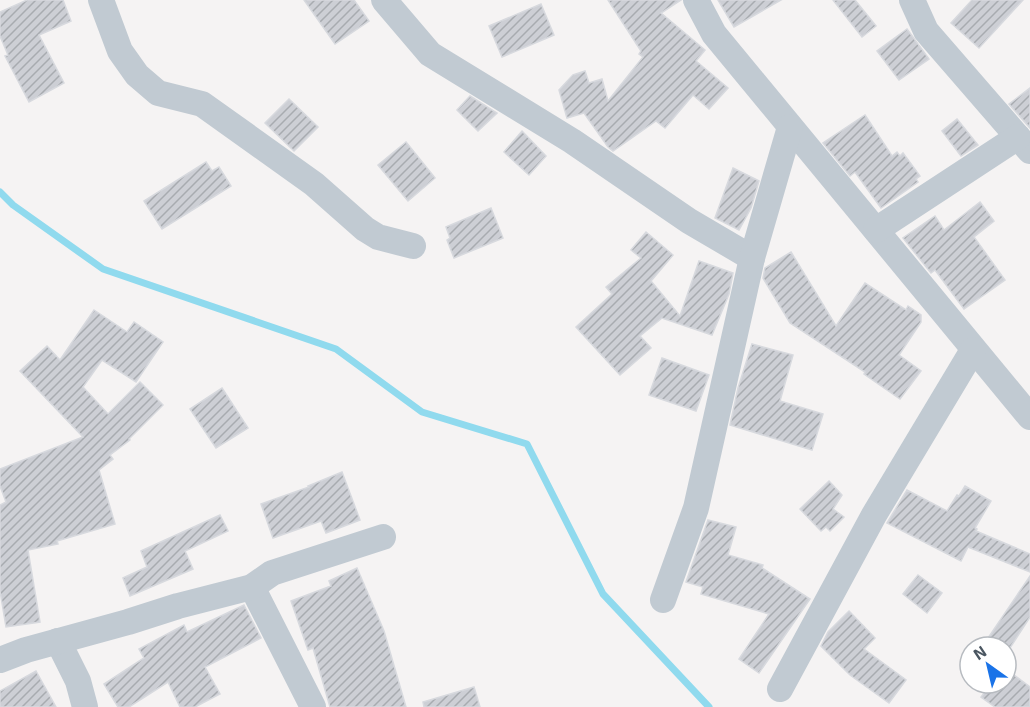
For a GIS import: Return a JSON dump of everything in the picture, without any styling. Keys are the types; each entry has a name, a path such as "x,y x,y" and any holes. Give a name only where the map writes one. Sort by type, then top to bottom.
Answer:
{"street":[{"path":"101,0 120,51 137,75 158,93 202,104 314,184 365,229 378,237 413,246"},
{"path":"384,0 430,54 572,141 689,221 752,258"},
{"path":"696,0 714,34 1030,417"},
{"path":"876,230 1024,144 926,31 912,0"},
{"path":"663,600 696,508 752,258 790,127"},
{"path":"780,689 874,515 974,350"},
{"path":"0,660 26,650 252,587 272,573 383,537"},
{"path":"252,587 313,707"},
{"path":"58,641 78,681 85,707"}],"building":[{"path":"27,0 63,0 71,21 39,35 64,83 29,102 5,56 8,55 0,36 0,12"},
{"path":"304,0 354,0 369,21 335,44"},
{"path":"608,0 681,0 661,13 705,50 696,61 728,88 709,109 693,95 665,128 656,121 613,151 584,113 567,118 559,90 573,75 585,71 589,83 602,79 608,101 643,57 639,54 641,51"},
{"path":"718,0 781,0 734,27"},
{"path":"833,0 855,0 876,26 862,37"},
{"path":"972,0 1023,0 979,48 951,23"},
{"path":"541,4 554,35 502,57 489,26"},
{"path":"907,29 929,59 899,80 877,51"},
{"path":"1030,88 1030,128 1009,104"},
{"path":"470,96 497,113 478,131 457,110"},
{"path":"289,99 318,127 294,151 265,123"},
{"path":"865,115 892,156 897,152 900,156 903,153 920,176 916,179 918,182 881,208 855,172 850,176 823,143"},
{"path":"957,119 978,145 961,156 942,131"},
{"path":"522,131 546,156 529,175 504,152"},
{"path":"406,142 435,178 408,201 378,165"},
{"path":"206,162 212,171 219,167 231,186 162,229 144,201"},
{"path":"733,168 759,181 751,208 739,230 715,218"},
{"path":"980,202 994,221 974,237 1005,280 964,309 935,270 931,273 903,238 935,216 944,230"},
{"path":"491,208 503,238 454,258 447,240 450,238 446,227"},
{"path":"646,232 673,255 651,281 680,316 699,261 733,273 729,294 712,335 662,318 640,336 651,348 620,375 576,327 612,294 606,287 641,258 631,250"},
{"path":"791,252 836,326 865,283 906,310 908,306 921,315 921,322 899,355 921,371 900,399 864,374 865,372 790,323 763,278 765,268"},
{"path":"94,310 127,332 134,322 163,342 136,382 102,360 83,387 108,414 140,382 163,405 130,440 110,455 113,459 99,470 115,524 57,541 58,544 28,550 40,622 6,627 0,591 0,505 6,502 0,486 0,469 83,437 20,371 47,346 60,360"},
{"path":"752,344 793,355 780,401 823,414 812,450 730,425 738,388"},
{"path":"662,358 709,375 696,411 649,395"},
{"path":"222,388 248,428 216,448 190,409"},
{"path":"342,472 360,520 326,533 321,521 273,538 261,504 309,487"},
{"path":"829,481 842,495 833,509 844,517 830,531 826,527 821,531 800,509"},
{"path":"965,486 991,501 975,528 976,531 1030,554 1030,572 968,547 961,561 887,523 907,490 947,511"},
{"path":"220,515 228,531 185,551 193,569 130,596 123,578 147,567 141,551"},
{"path":"708,520 736,527 728,555 763,565 762,568 810,599 759,673 739,659 769,614 701,594 703,587 686,582"},
{"path":"357,568 384,631 406,707 330,707 313,648 308,650 291,601 331,586 329,581"},
{"path":"918,575 942,593 927,613 903,594"},
{"path":"1030,576 1030,617 1018,636 990,635"},
{"path":"244,605 261,638 205,667 220,694 195,707 180,707 168,682 129,707 118,707 104,684 144,658 139,649 184,625 187,632"},
{"path":"849,611 875,638 864,649 906,680 889,703 850,675 821,646 828,632"},
{"path":"36,671 56,707 0,707 0,691"},
{"path":"1018,678 1030,687 1030,707 995,707 981,697 983,695 1018,695"},
{"path":"474,687 480,707 424,707 423,702"}],"waterway":[{"path":"0,192 13,205 103,269 336,349 422,412 527,444 603,594 709,707"}]}
